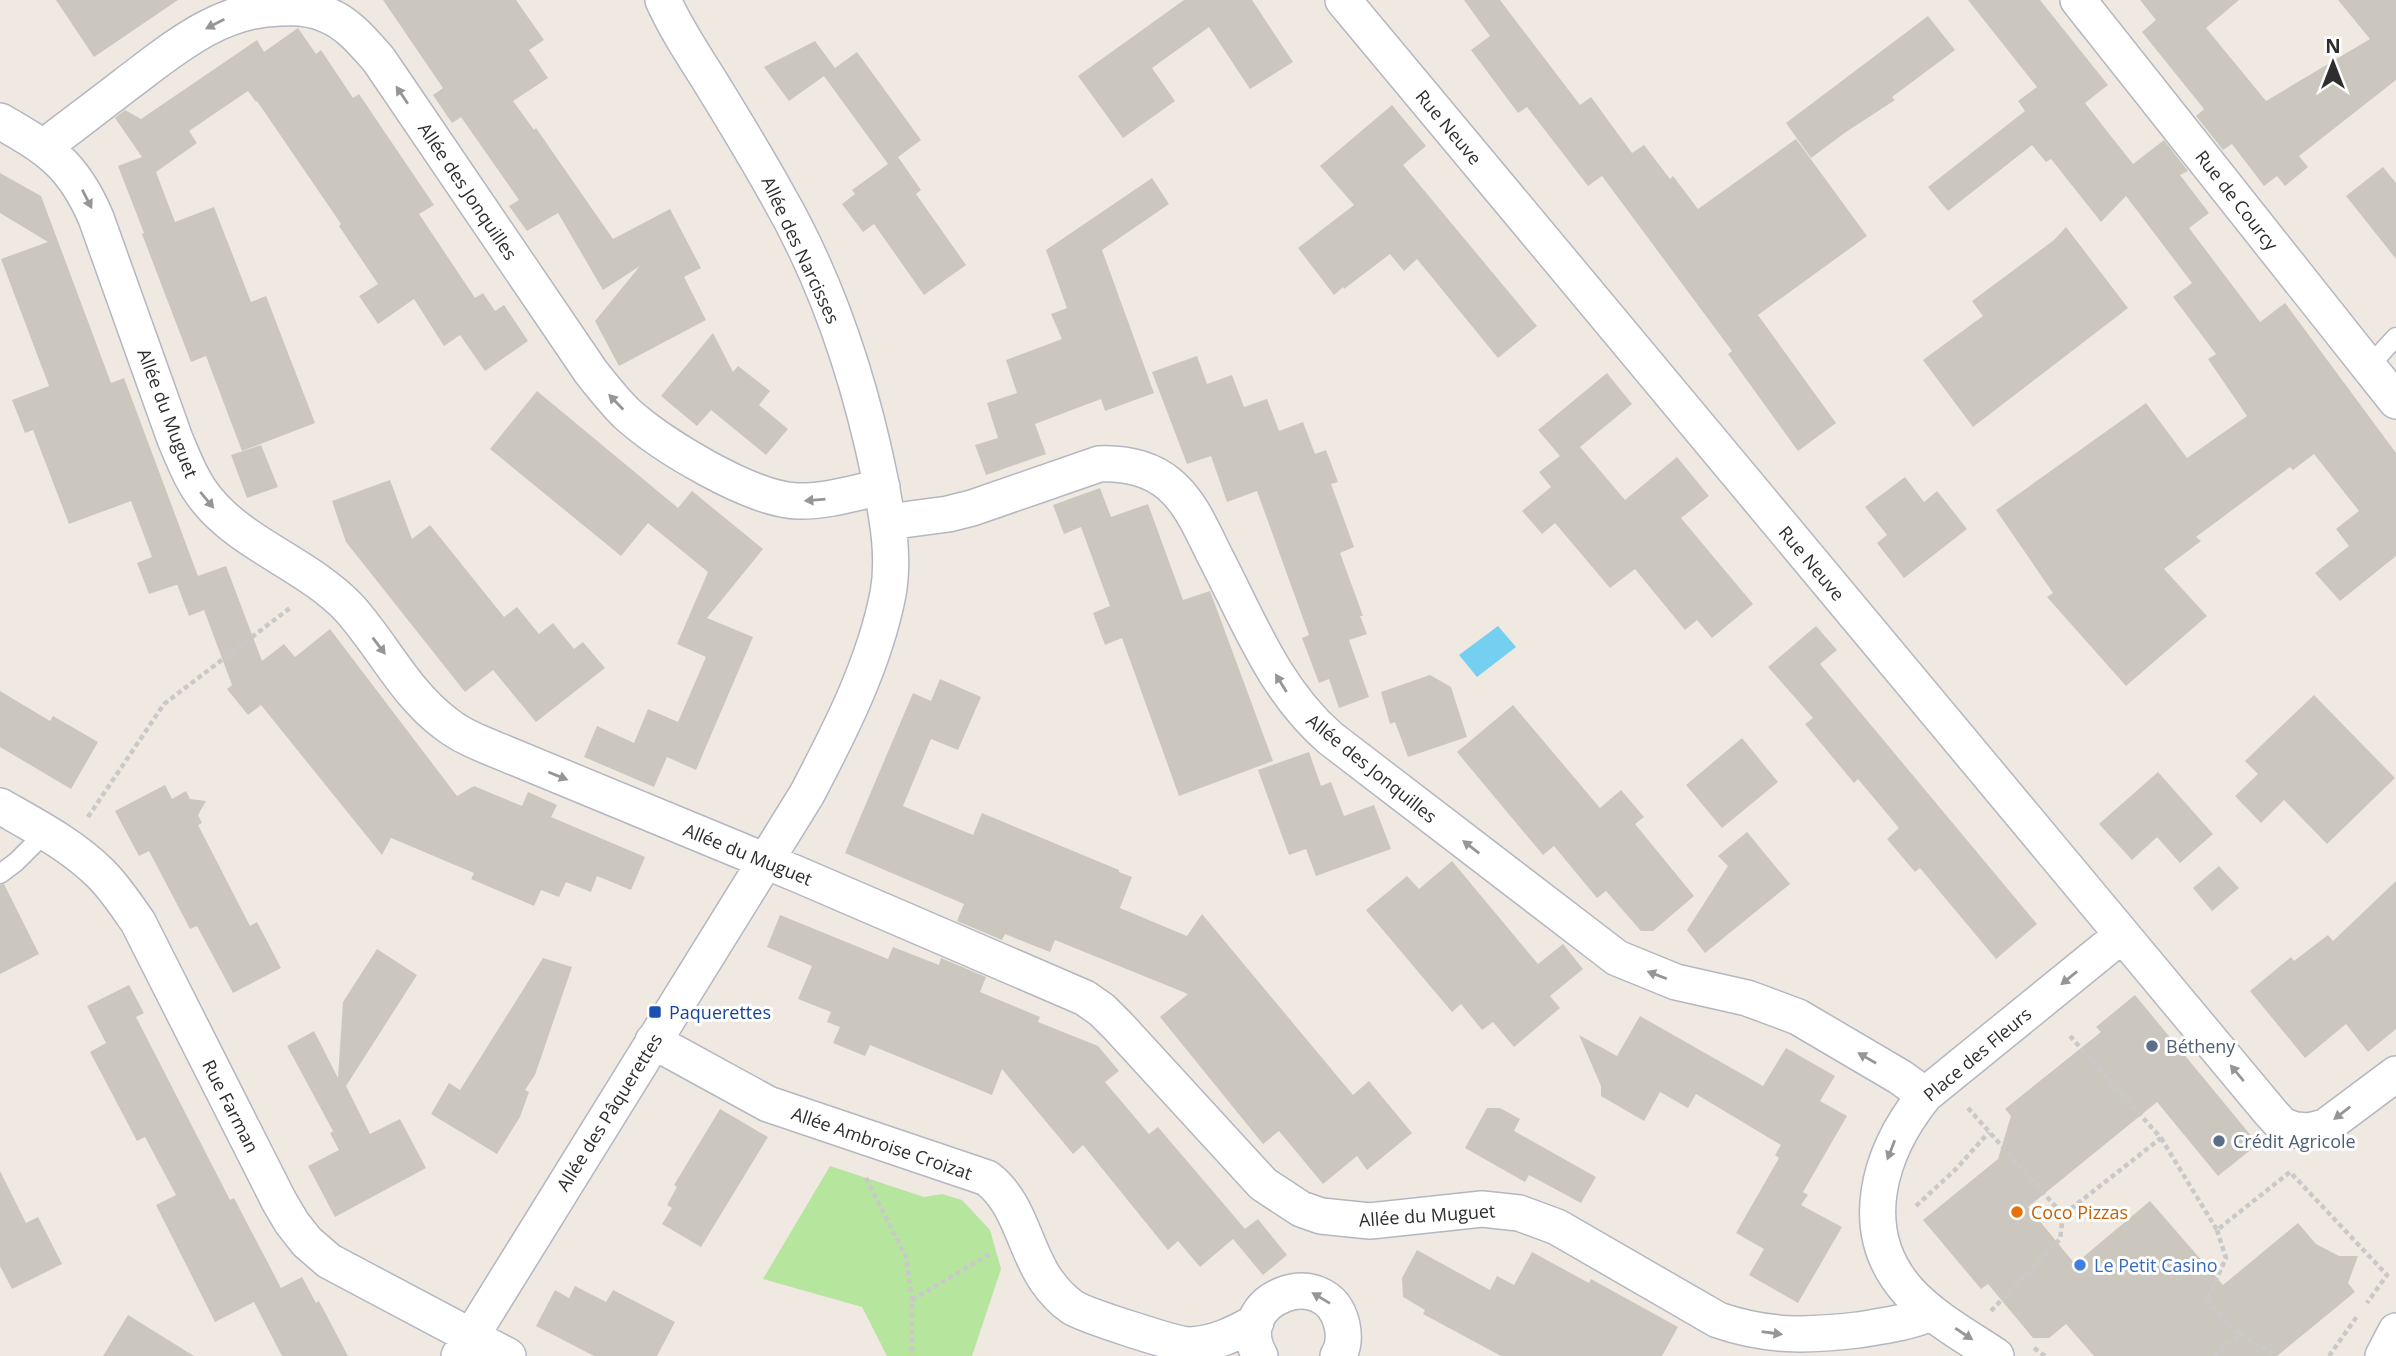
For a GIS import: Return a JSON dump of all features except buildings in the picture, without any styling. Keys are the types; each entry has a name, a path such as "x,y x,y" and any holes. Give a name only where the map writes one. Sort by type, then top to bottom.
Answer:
{"street":[{"name":"Allée des Narcisses","path":"663,0 780,198 824,293 851,366 870,434 888,522"},
{"name":"Rue Neuve","path":"1343,0 2282,1125 2309,1131 2325,1126 2396,1074"},
{"name":"Rue de Courcy","path":"2078,0 2396,401"},
{"name":"Allée des Jonquilles","path":"44,146 174,48 219,21 243,12 268,8 294,7 326,14 343,24 379,60 591,372 628,414 674,447 759,494 778,499 816,501 881,487"},
{"name":"Allée du Muguet","path":"0,121 44,146 71,172 86,193 175,439 198,488 208,502 250,537 322,584 350,609 417,696 447,725 486,746 1085,998 1118,1026 1263,1184 1301,1209 1321,1216 1370,1221 1482,1209 1519,1213 1557,1227 1718,1320 1743,1328 1789,1336 1896,1325 1931,1313"},
{"name":"Allée des Jonquilles","path":"888,522 972,508 1098,464 1137,467 1152,473 1168,483 1191,509 1277,677 1300,709 1330,738 1617,958 1676,982 1746,998 1798,1017 1900,1077 1934,1087"},
{"name":"Allée des Pâquerettes","path":"465,1346 766,862 807,794 834,742 865,673 888,592 891,564 888,522"},
{"name":"Rue Farman","path":"0,806 56,840 101,874 118,893 138,922 279,1201 299,1233 330,1261 465,1346 508,1356"},
{"name":"Place des Fleurs","path":"1996,1356 1931,1313 1908,1291 1894,1272 1879,1235 1882,1174 1889,1152 1908,1116 1934,1087 2122,935"},
{"name":"Allée Ambroise Croizat","path":"653,1041 768,1104 987,1178 998,1186 1044,1277 1056,1294 1074,1308 1188,1345 1224,1339 1258,1339 1264,1306 1278,1295 1296,1290 1313,1292 1329,1302 1340,1316 1344,1334 1338,1356"},
{"path":"2383,1356 2396,1331"}],"lane":[{"path":"2368,366 2396,337"},
{"path":"0,874 56,840"}],"path":[{"path":"56,840 164,704 322,584"},
{"path":"2070,1036 2161,1139 2217,1230 2226,1258 2206,1302 2241,1334 2277,1356"},
{"path":"1934,1087 1989,1132 2063,1215"},
{"path":"842,1130 906,1256 912,1300 912,1356"},
{"path":"1914,1208 1956,1169 1989,1132"},
{"path":"1981,1312 1988,1314 2060,1239 2063,1215 2161,1139"},
{"path":"2217,1230 2290,1172 2387,1275 2329,1356"},
{"path":"912,1300 1024,1233"},
{"path":"2214,1356 2241,1334"}],"green space":[{"path":"830,1166 924,1197 942,1194 962,1200 990,1230 1001,1269 972,1356 887,1356 862,1307 763,1279"}],"water":[{"path":"1498,626 1516,647 1477,677 1459,655"}],"place":[{"name":"Paquerettes","path":"655,1012"},
{"name":"Bétheny","path":"2152,1046"},
{"name":"Crédit Agricole","path":"2219,1141"},
{"name":"Coco Pizzas","path":"2017,1212"},
{"name":"Le Petit Casino","path":"2080,1265"}]}
